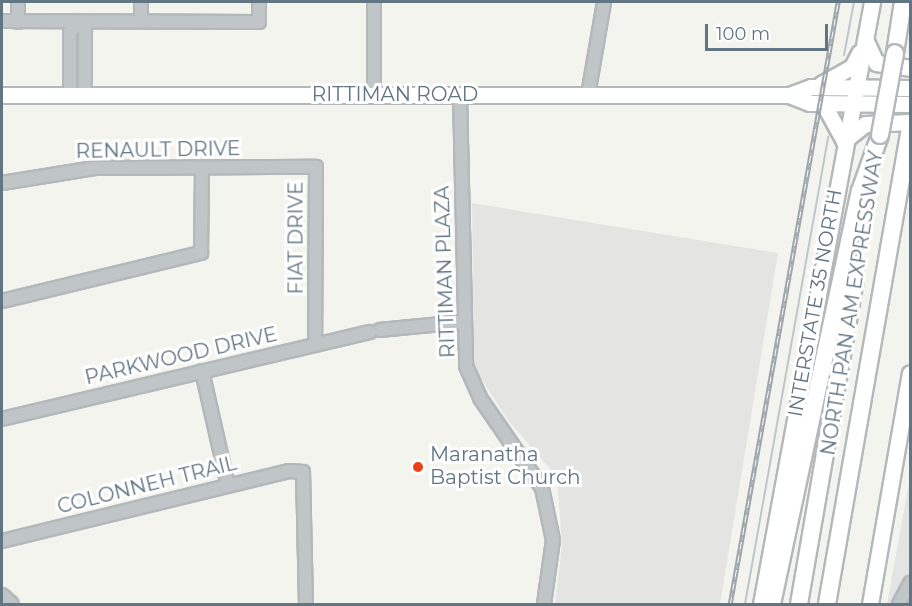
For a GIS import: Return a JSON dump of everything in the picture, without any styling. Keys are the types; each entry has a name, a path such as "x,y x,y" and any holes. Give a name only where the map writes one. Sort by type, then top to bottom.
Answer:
{"highway":[{"name":"NORTH PAN AM EXPRESSWAY","path":"800,604 903,2"},
{"name":"NORTH PAN AM EXPRESSWAY","path":"827,604 910,127"},
{"path":"772,604 860,191 880,135"},
{"path":"790,604 830,424"}],"main road":[{"name":"INTERSTATE 35 NORTH","path":"761,604 844,141 872,2"},
{"path":"865,39 876,63 910,68"},
{"path":"811,87 852,68 865,39"},
{"name":"RITTIMAN ROAD","path":"789,95 811,87 910,88"},
{"name":"RITTIMAN ROAD","path":"2,94 789,95 823,103 910,104"},
{"path":"823,103 844,141 865,124 910,127"},
{"path":"870,604 910,373"}],"street":[{"path":"18,2 18,22"},
{"path":"141,2 141,21"},
{"path":"2,21 259,22 259,2"},
{"path":"374,2 374,94"},
{"path":"588,95 604,2"},
{"path":"77,94 70,32 78,22"},
{"name":"RITTIMAN PLAZA","path":"460,95 462,322 470,378 532,468 547,504 553,540 544,604"},
{"name":"RENAULT DRIVE","path":"2,183 95,168 316,167"},
{"name":"FIAT DRIVE","path":"315,345 316,167"},
{"path":"2,301 201,253 202,168"},
{"name":"PARKWOOD DRIVE","path":"2,418 375,331 462,322"},
{"path":"202,371 228,485"},
{"name":"COLONNEH TRAIL","path":"2,541 228,485 303,472 306,604"},
{"path":"899,604 910,583"},
{"path":"2,596 12,604"}],"shaded area":[{"path":"472,203 778,253 720,604 555,604 562,545 557,477 507,419 474,367"},
{"path":"910,477 910,604 887,604"}],"waterway":[{"path":"844,55 854,2"},
{"path":"745,604 828,136"}],"railway":[{"path":"730,604 838,2"}],"place":[{"name":"Maranatha Baptist Church","path":"418,467"}]}
